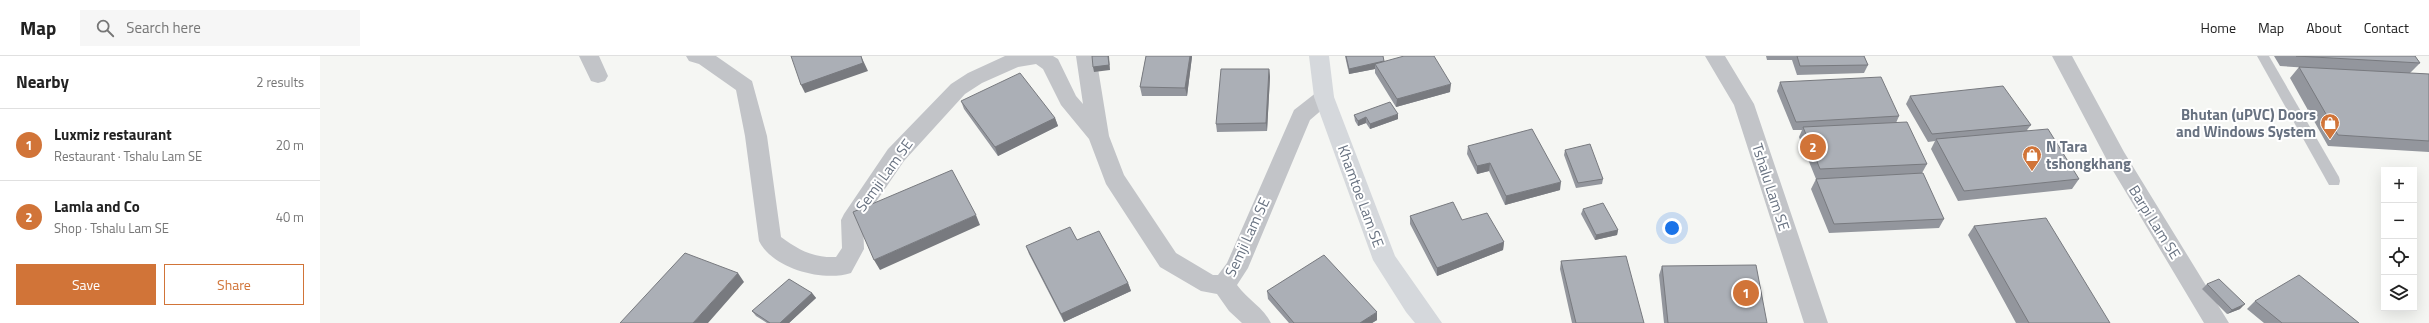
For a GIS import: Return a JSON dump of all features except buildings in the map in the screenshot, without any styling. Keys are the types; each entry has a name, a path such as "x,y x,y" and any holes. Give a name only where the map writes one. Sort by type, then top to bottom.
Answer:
{"main road":[{"name":"Khamtoe Lam SE","path":"1319,56 1324,97 1385,260 1414,305 1430,323"}],"street":[{"path":"589,56 598,76"},
{"name":"Semji Lam SE","path":"696,56 706,59 745,86 756,136 770,241 800,263 827,267 843,266 853,249 852,220 896,155 958,89 975,78 1014,60 1039,57 1051,64 1068,100 1098,136"},
{"name":"Semji Lam SE","path":"1086,56 1098,136 1114,178 1168,260 1209,284 1224,285 1236,268 1301,116 1324,97"},
{"name":"Tshalu Lam SE","path":"1715,56 1744,104 1816,323"},
{"name":"Barpi Lam SE","path":"2062,56 2080,94 2124,173 2217,323"},
{"path":"1224,285 1237,304 1259,323"}],"lane":[{"path":"2263,56 2334,181"}],"place":[{"name":"Bhutan (uPVC) Doors and Windows System","path":"2330,140"},
{"name":"Lamla and Co","path":"1813,147"},
{"name":"N Tara tshongkhang","path":"2032,172"},
{"name":"Luxmiz restaurant","path":"1746,293"}]}
